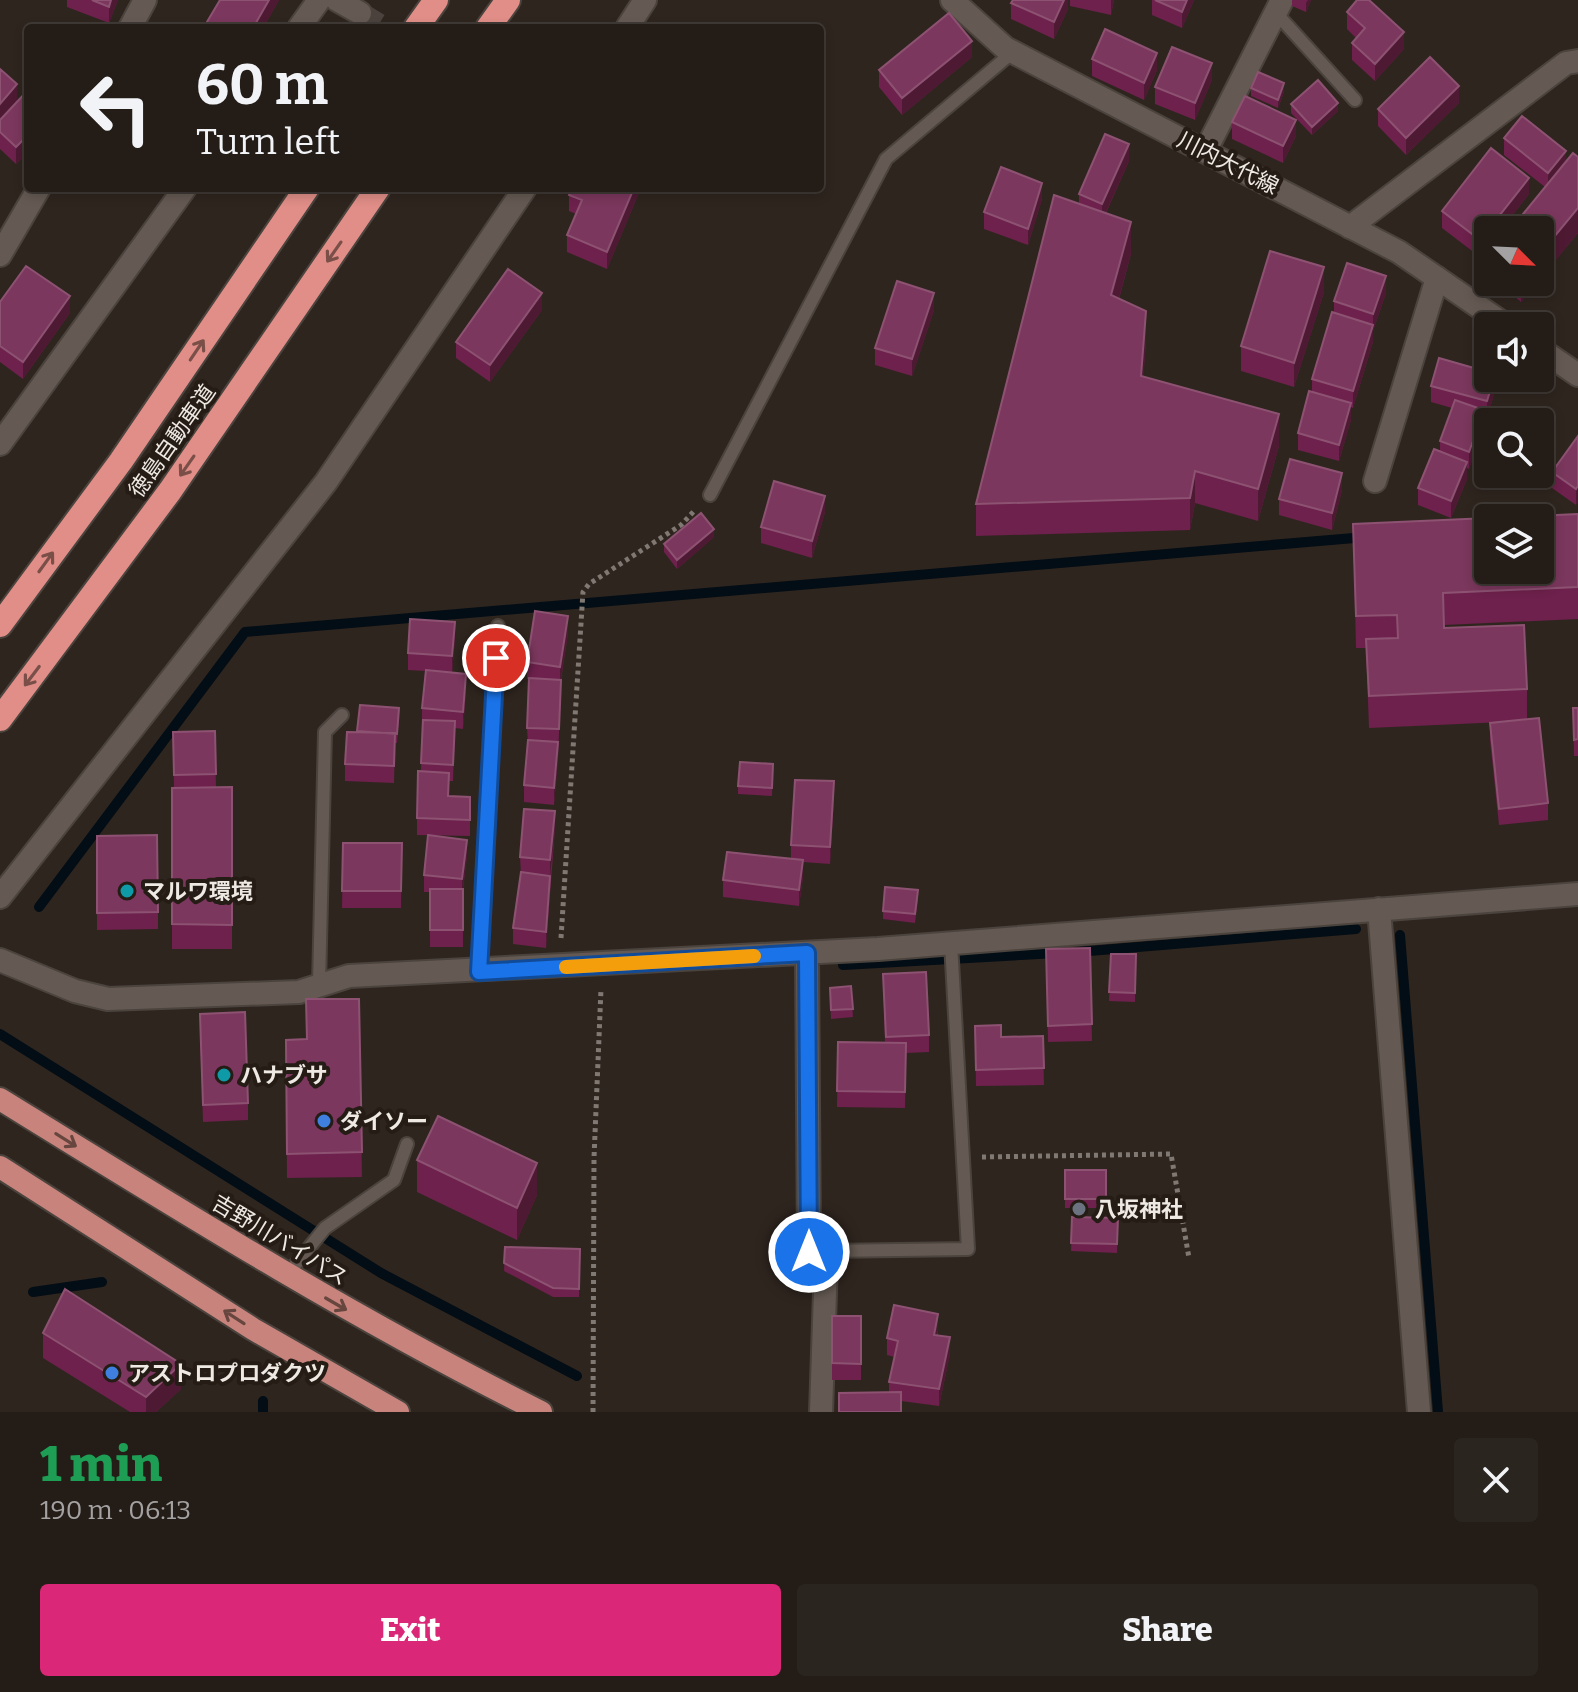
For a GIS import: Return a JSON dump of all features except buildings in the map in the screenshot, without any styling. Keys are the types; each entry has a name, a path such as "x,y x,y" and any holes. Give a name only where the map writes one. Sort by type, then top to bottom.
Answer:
{"highway":[{"path":"419,24 436,0"},
{"path":"491,24 508,0"},
{"name":"徳島自動車道","path":"0,625 121,461 304,192"},
{"name":"徳島自動車道","path":"0,719 170,491 375,192"},
{"name":"吉野川バイパス","path":"0,1099 286,1276 416,1350 541,1412"},
{"path":"0,1167 253,1329 398,1412"}],"street":[{"path":"132,24 145,0"},
{"path":"302,24 319,0"},
{"path":"337,0 360,13"},
{"path":"630,24 645,0"},
{"name":"川内大代線","path":"952,0 1013,52 1399,252 1487,312"},
{"path":"1206,150 1279,6"},
{"path":"1350,227 1566,63 1578,61"},
{"path":"0,255 37,192"},
{"path":"0,444 182,192"},
{"path":"0,897 326,482 522,192"},
{"path":"1375,481 1437,278"},
{"path":"1554,359 1578,375"},
{"path":"0,960 75,991 108,999 299,992 349,976 479,972 807,953 1578,894"},
{"path":"1379,909 1419,1412"},
{"path":"807,953 809,1252 826,1263 821,1412"}],"lane":[{"path":"1279,6 1355,100"},
{"path":"710,495 886,159 1013,52"},
{"path":"479,972 498,626"},
{"path":"319,985 325,732 342,715"},
{"path":"826,1263 829,1251 968,1249 951,943"},
{"path":"286,1276 321,1232 394,1180 407,1144"}],"path":[{"path":"560,967 583,592 589,584 681,525 710,495"},
{"path":"593,1412 594,1158 601,964"},
{"path":"963,1157 1171,1154 1189,1258"}],"waterway":[{"path":"39,907 245,632 1366,537"},
{"path":"1077,952 1356,929"},
{"path":"1400,935 1438,1412"},
{"path":"843,965 1057,953"},
{"path":"0,1034 381,1273 577,1376"},
{"path":"33,1292 102,1282"},
{"path":"263,1401 263,1412"}],"tunnel":[{"path":"360,13 378,24"}],"slow traffic":[{"path":"566,967 754,956"}],"place":[{"name":"マルワ環境","path":"127,891"},
{"name":"ハナブサ","path":"224,1075"},
{"name":"ダイソー","path":"324,1121"},
{"name":"八坂神社","path":"1079,1209"},
{"name":"アストロプロダクツ","path":"112,1373"}],"route":[{"path":"496,658 479,972 807,953 809,1252"}]}
